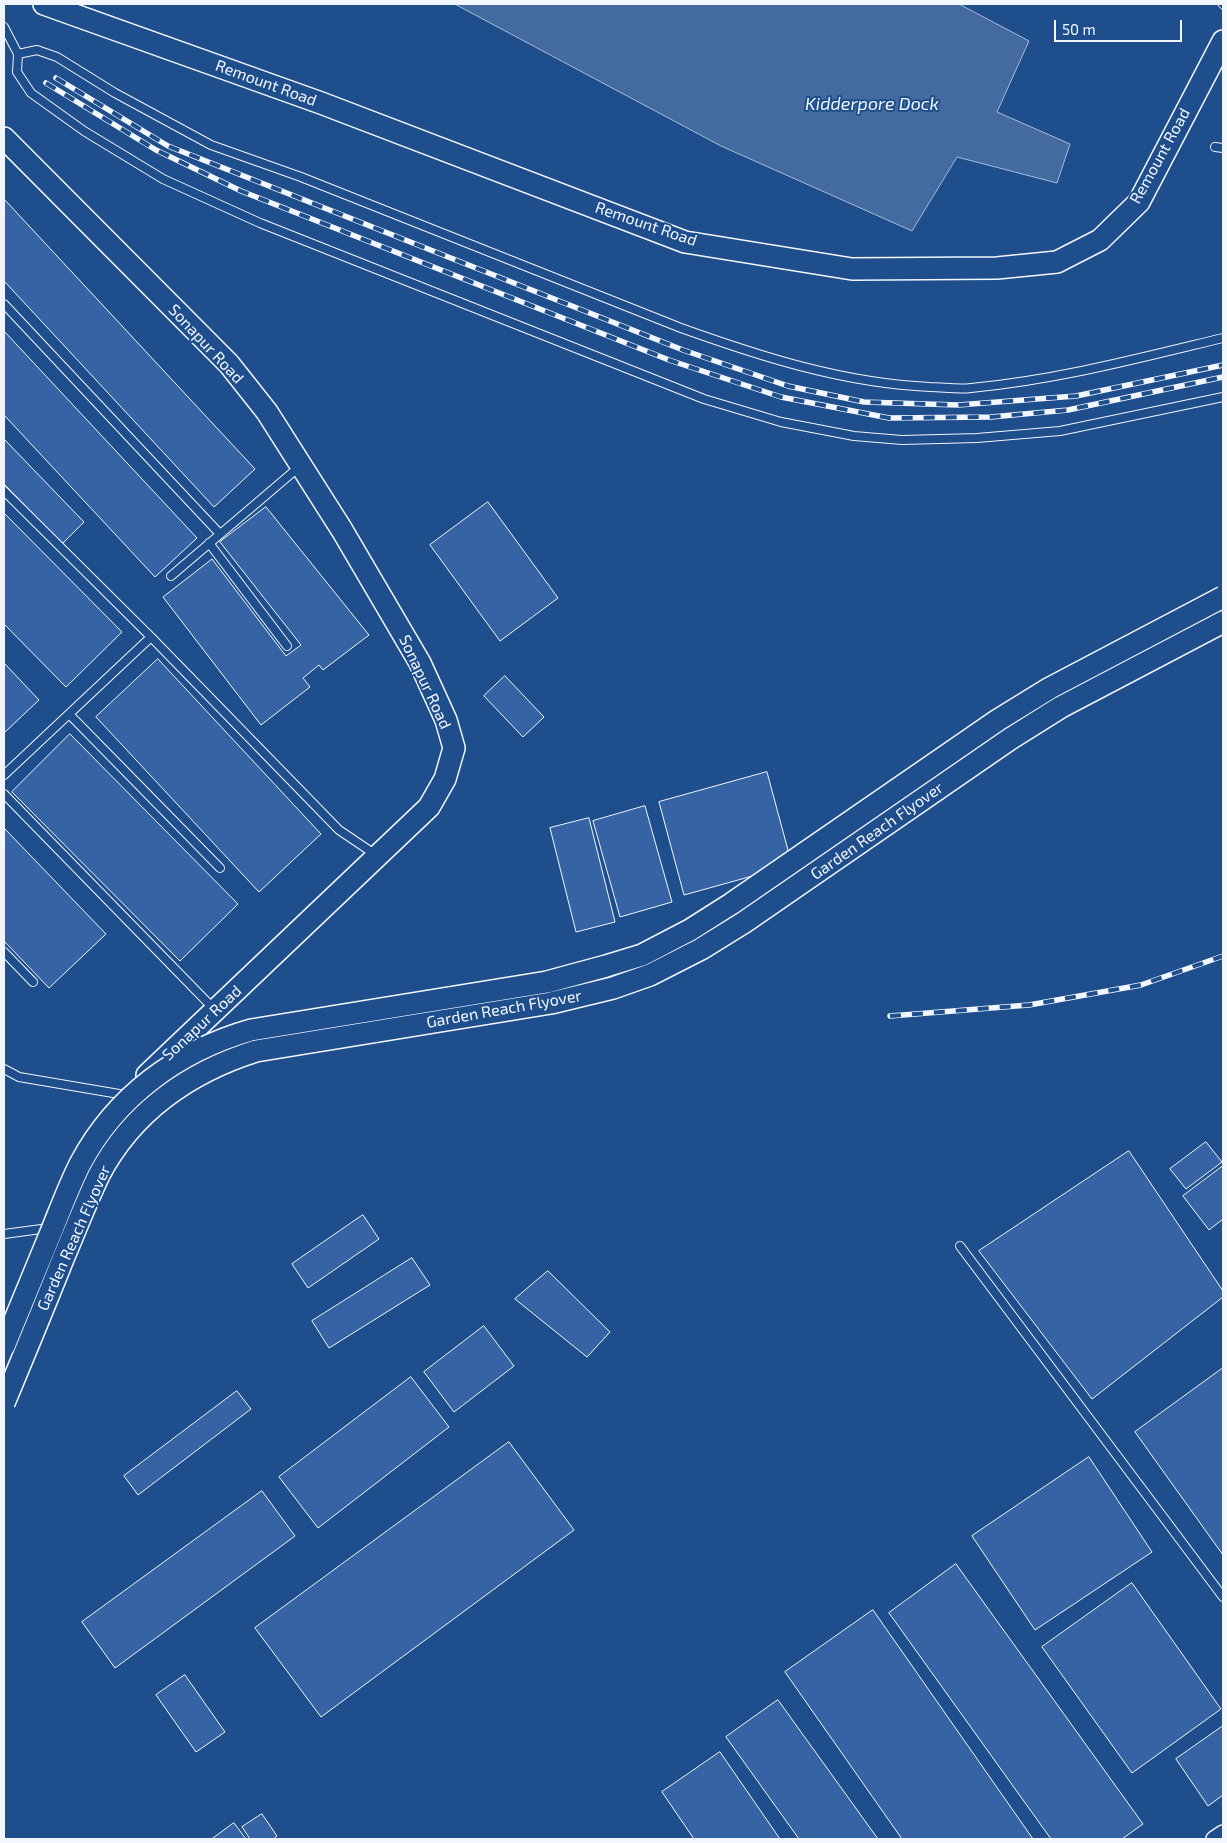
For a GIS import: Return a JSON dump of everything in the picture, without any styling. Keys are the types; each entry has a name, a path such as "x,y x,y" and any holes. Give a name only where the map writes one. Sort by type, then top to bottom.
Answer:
{"main road":[{"name":"Remount Road","path":"44,4 321,103 685,242 852,269 998,268 1057,262 1100,240 1139,202 1223,41"},
{"name":"Sonapur Road","path":"4,138 228,364 267,412 342,530 420,663 446,720 454,748 446,779 429,807 216,1011 125,1095 98,1138 64,1224 4,1388"},
{"name":"Garden Reach Flyover","path":"4,1346 69,1188 93,1142 126,1102 145,1084 184,1056 228,1036 251,1030 547,982 642,955 690,930 731,904 998,720 1050,688 1223,597"},
{"name":"Garden Reach Flyover","path":"4,1404 100,1174 126,1135 147,1112 176,1087 215,1066 256,1051 552,1004 650,975 701,949 743,923 1010,739 1061,707 1223,622"}],"street":[{"path":"1214,1839 1223,1833"}],"lane":[{"path":"4,27 18,54 17,72 30,93 84,131 163,179 260,223 704,399 781,422 854,436 902,440 977,438 1060,431 1223,397"},
{"path":"18,54 36,50 56,57 115,93 211,145 310,180 681,328 740,349 819,372 899,386 970,388 1118,364 1223,338"},
{"path":"4,304 220,534"},
{"path":"171,576 300,465"},
{"path":"4,491 151,637 339,830 378,856"},
{"path":"209,543 287,646"},
{"path":"4,775 151,637"},
{"path":"69,714 220,868"},
{"path":"4,794 216,1011"},
{"path":"4,952 33,982"},
{"path":"4,1069 19,1077 125,1095"},
{"path":"4,1234 32,1232 64,1224"},
{"path":"960,1246 1223,1597"}],"water":[{"name":"Kidderpore Dock","path":"455,4 959,4 1029,41 997,112 1070,144 1057,183 957,157 912,231 721,146"}],"building":[{"path":"4,199 255,469 214,507 4,281"},
{"path":"4,331 197,538 155,577 4,415"},
{"path":"4,439 84,522 62,544 4,484"},
{"path":"488,502 558,598 500,641 430,545"},
{"path":"266,507 369,635 323,670 319,665 303,678 310,687 261,725 163,597 212,559 286,656 301,645 220,542"},
{"path":"4,513 122,632 66,687 4,624"},
{"path":"158,659 321,834 259,892 96,717"},
{"path":"4,663 39,700 4,733"},
{"path":"505,676 544,717 523,737 484,696"},
{"path":"70,734 238,904 180,961 12,792"},
{"path":"767,772 792,865 684,895 659,802"},
{"path":"645,806 672,902 620,917 593,821"},
{"path":"589,818 615,922 576,932 550,828"},
{"path":"4,828 106,934 49,988 4,941"},
{"path":"1206,1142 1222,1162 1186,1189 1170,1169"},
{"path":"1129,1151 1223,1291 1223,1297 1092,1399 979,1251"},
{"path":"1223,1166 1223,1219 1209,1230 1183,1196"},
{"path":"363,1215 379,1239 308,1288 292,1264"},
{"path":"412,1258 430,1285 329,1348 312,1321"},
{"path":"548,1271 610,1332 587,1357 515,1299"},
{"path":"484,1326 514,1366 454,1412 424,1372"},
{"path":"1223,1368 1223,1555 1135,1432"},
{"path":"411,1377 449,1427 318,1528 279,1477"},
{"path":"237,1391 251,1409 138,1495 124,1476"},
{"path":"509,1442 574,1530 321,1717 255,1628"},
{"path":"1089,1457 1152,1552 1035,1630 972,1536"},
{"path":"262,1491 295,1536 115,1668 82,1622"},
{"path":"956,1564 1143,1824 1122,1839 1051,1839 889,1613"},
{"path":"1132,1583 1221,1709 1132,1773 1042,1647"},
{"path":"873,1610 1033,1839 902,1839 785,1672"},
{"path":"185,1675 225,1732 196,1752 156,1695"},
{"path":"778,1700 878,1839 799,1839 726,1737"},
{"path":"1223,1726 1223,1795 1208,1806 1176,1759"},
{"path":"720,1752 780,1839 694,1839 662,1792"},
{"path":"262,1814 277,1836 273,1839 250,1839 242,1827"},
{"path":"234,1823 246,1839 212,1839"}],"railway":[{"path":"1220,4 1223,7"},
{"path":"56,78 168,146 683,350 788,386 864,402 958,405 1076,396 1223,365"},
{"path":"46,83 156,150 241,191 669,360 781,397 889,418 991,417 1068,410 1223,377"},
{"path":"890,1016 1029,1005 1141,985 1223,956"},
{"path":"4,1375 41,1330"}]}
